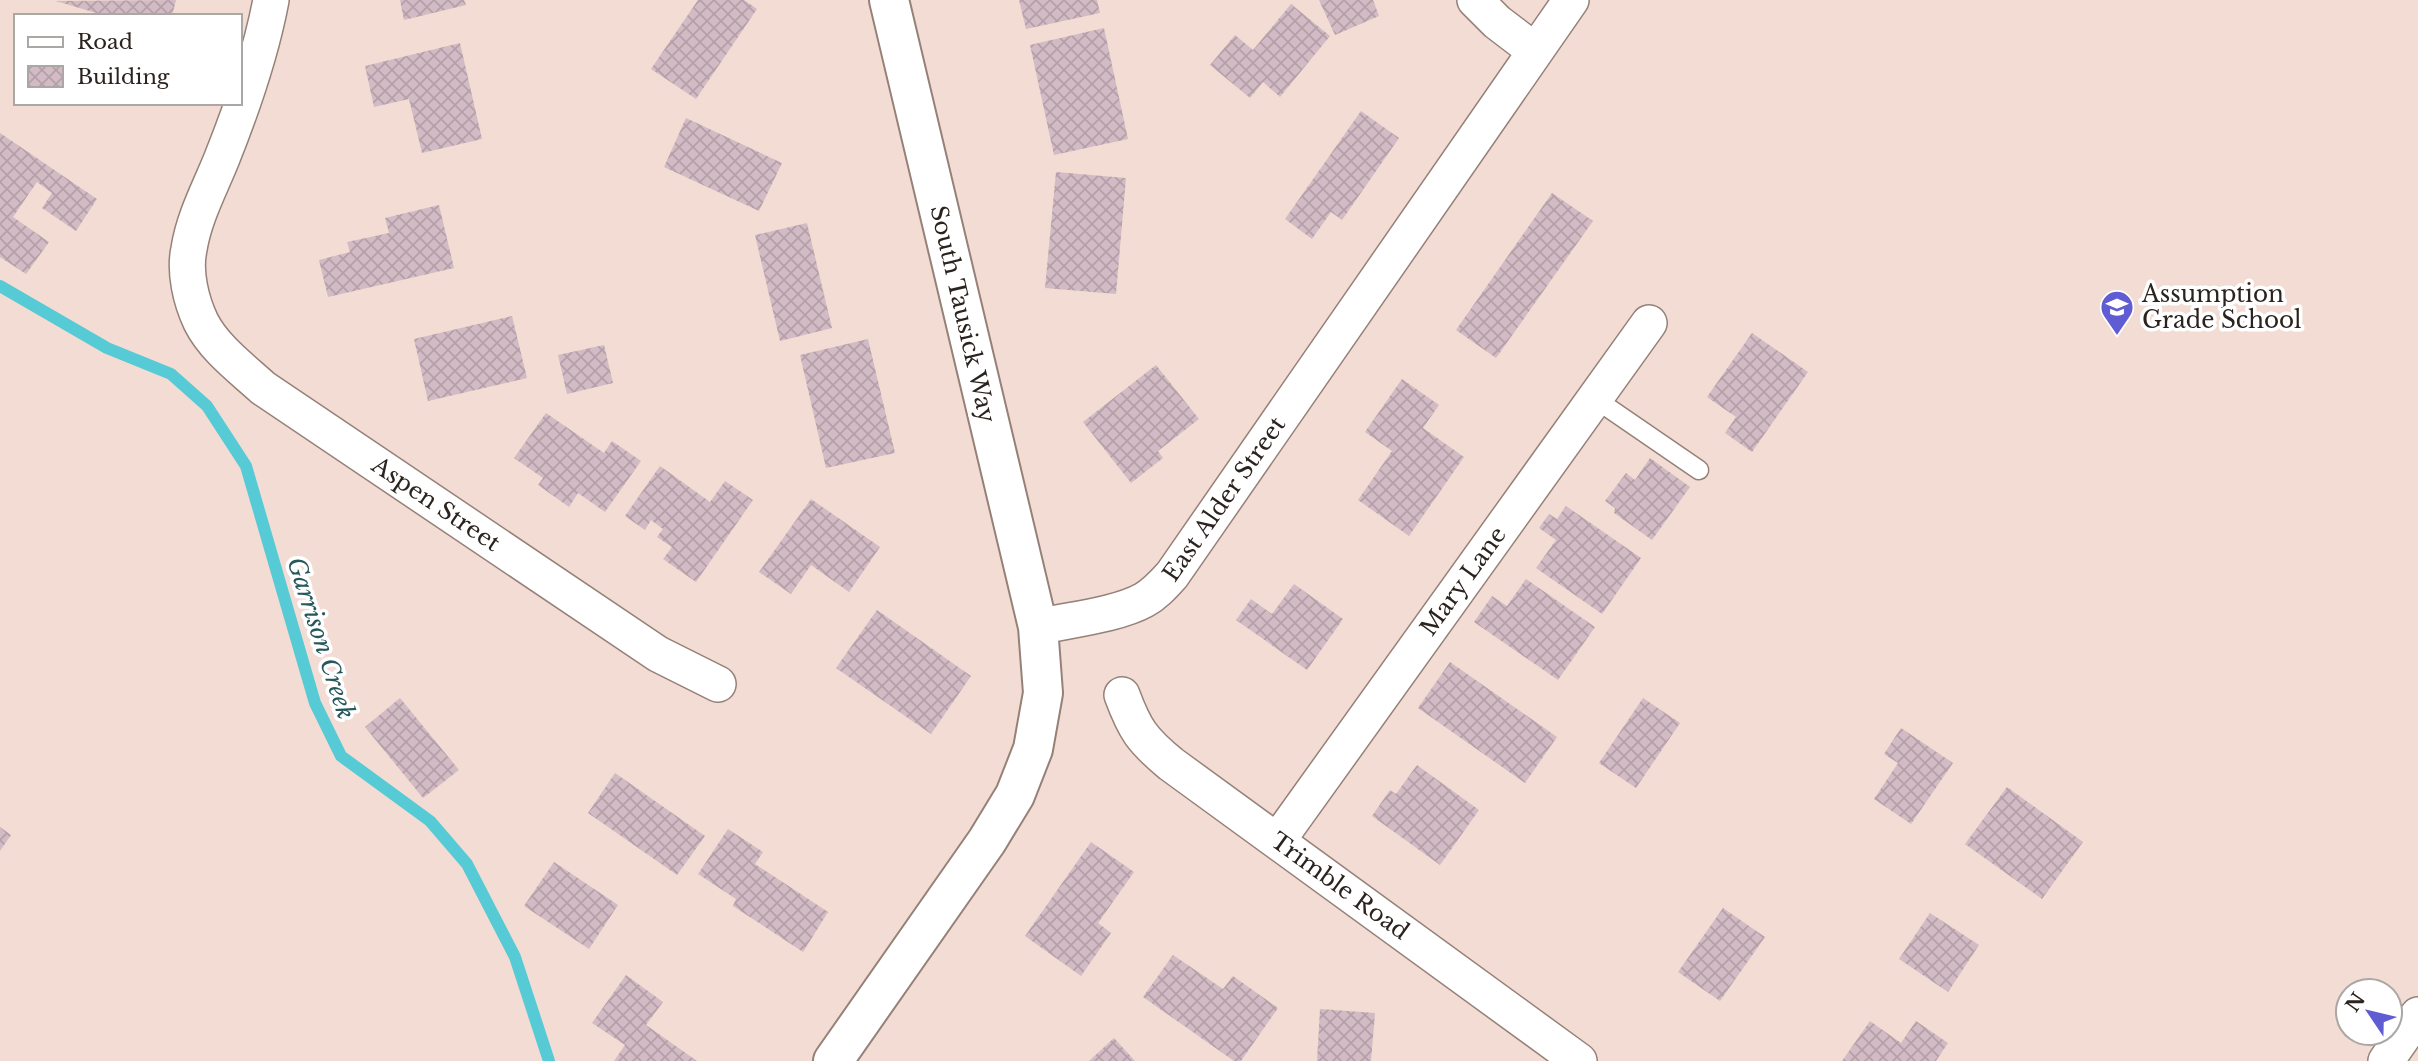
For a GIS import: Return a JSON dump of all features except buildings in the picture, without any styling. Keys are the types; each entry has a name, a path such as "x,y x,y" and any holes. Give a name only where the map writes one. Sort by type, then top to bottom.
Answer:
{"main road":[{"name":"South Tausick Way","path":"889,0 1038,627"},
{"path":"833,1061 987,841 1015,795 1033,749 1043,693 1038,627"}],"street":[{"name":"Aspen Street","path":"242,102 271,0"},
{"path":"1475,0 1497,22 1535,51"},
{"name":"East Alder Street","path":"1038,627 1143,601 1172,575 1572,0"},
{"name":"Aspen Street","path":"241,105 223,157 199,212 188,251 190,288 201,323 226,355 263,387 658,654 718,684"},
{"name":"Mary Lane","path":"1278,840 1649,323"},
{"name":"Trimble Road","path":"1122,695 1134,726 1147,744 1171,764 1579,1061"},
{"path":"2386,1061 2418,1015"}],"lane":[{"path":"1594,398 1699,470"}],"waterway":[{"name":"Garrison Creek","path":"0,286 107,348 171,374 207,406 246,466 315,703 341,756 430,821 467,864 515,957 549,1061"}],"place":[{"name":"Assumption Grade School","path":"2117,337"}]}
